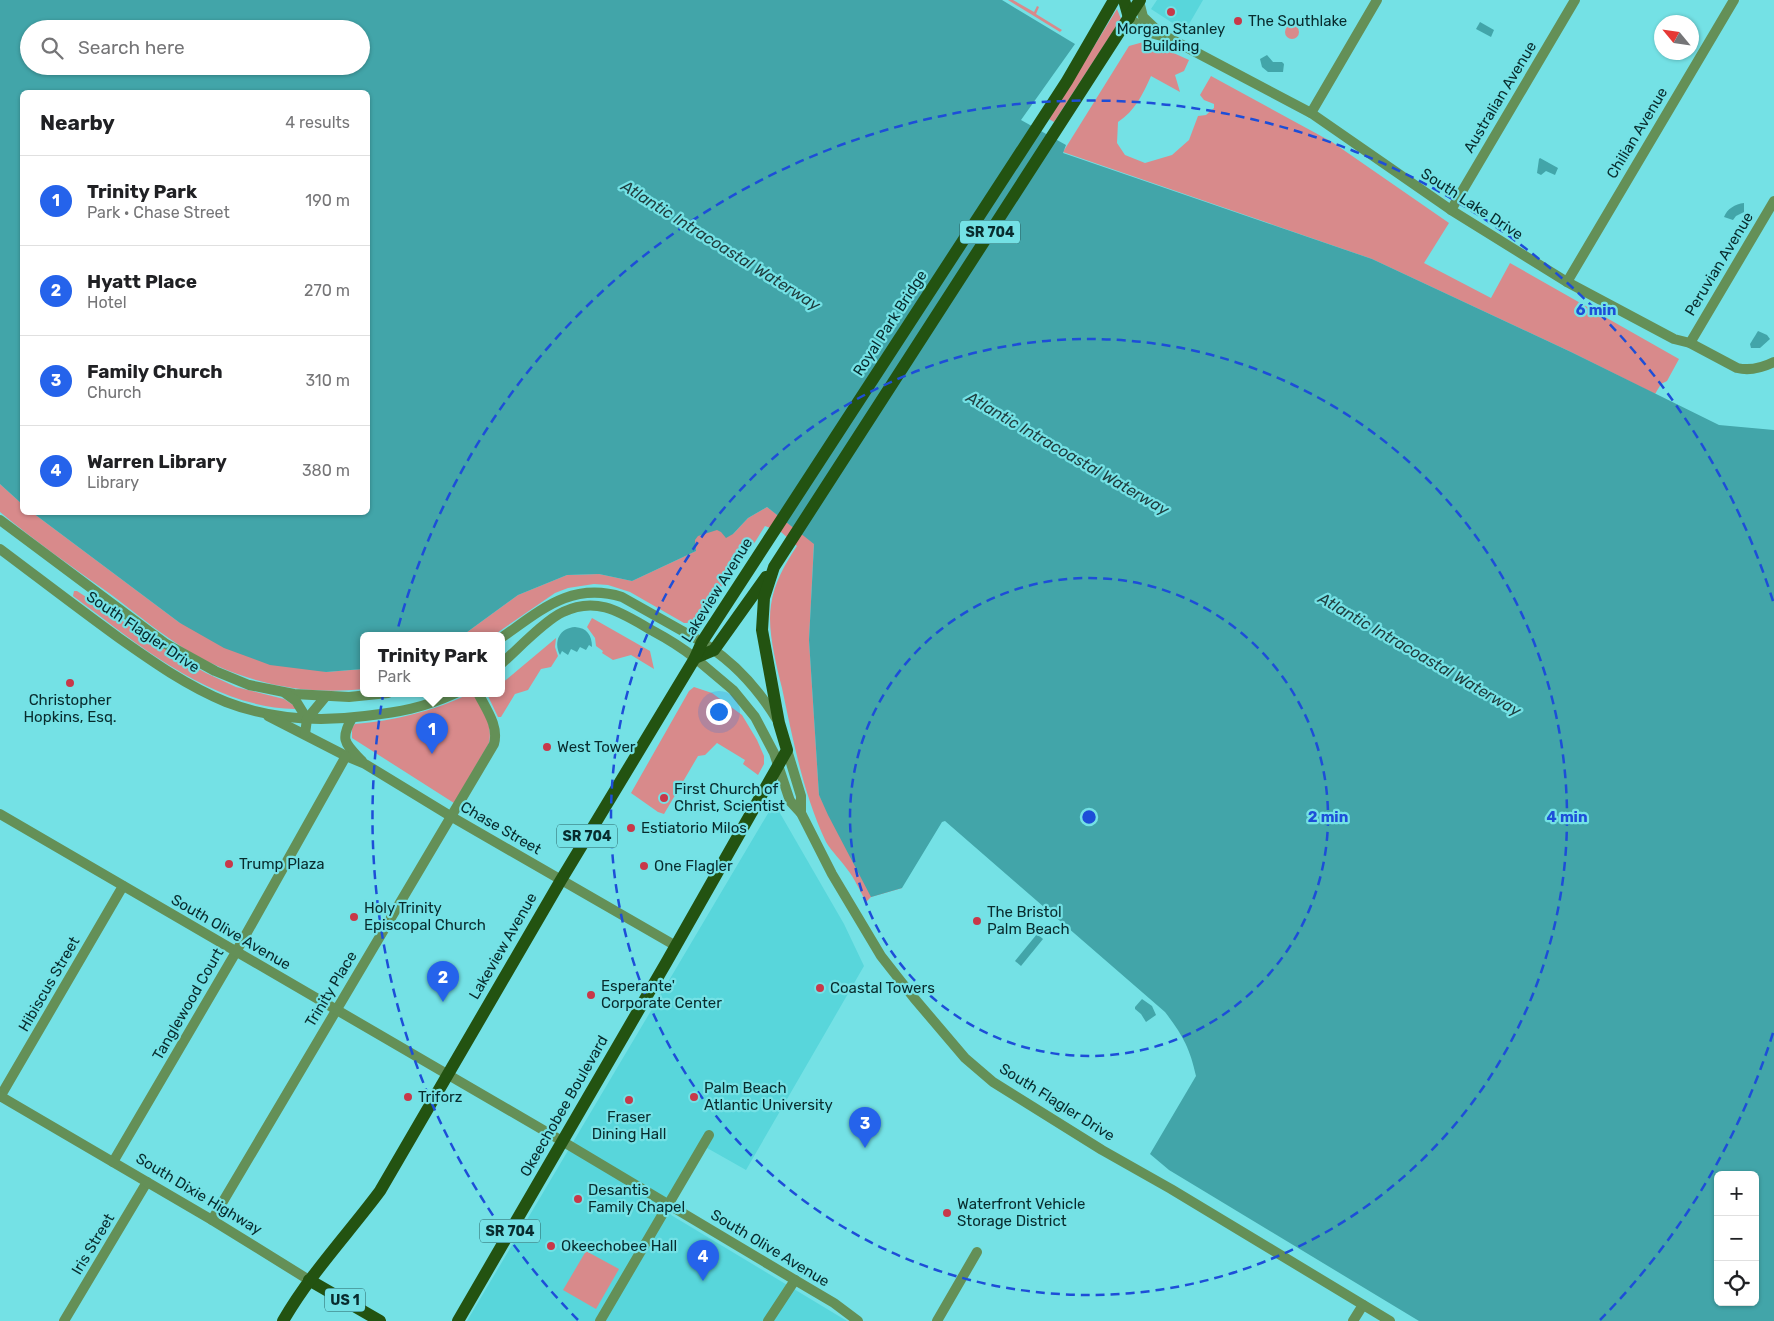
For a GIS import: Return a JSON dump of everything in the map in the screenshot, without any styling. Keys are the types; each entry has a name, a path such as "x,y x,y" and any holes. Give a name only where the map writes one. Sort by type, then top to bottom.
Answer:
{"main road":[{"name":"Royal Park Bridge","path":"768,540 1039,124 1114,0"},
{"path":"1124,0 1129,18"},
{"name":"SR 704","path":"779,723 762,630 764,598 774,567 1140,1"},
{"name":"Lakeview Avenue","path":"283,1321 309,1280 358,1221 380,1191 561,880 695,658 702,642 768,540"},
{"name":"Lakeview Avenue","path":"695,658 714,650 774,567"},
{"name":"South Flagler Drive","path":"779,723 787,750"},
{"name":"Okeechobee Boulevard","path":"458,1321 676,946 787,750"},
{"name":"South Dixie Highway","path":"309,1280 380,1321"}],"street":[{"path":"1311,114 1377,0"},
{"name":"Australian Avenue","path":"1451,210 1575,0"},
{"name":"Chilian Avenue","path":"1567,282 1734,0"},
{"name":"South Lake Drive","path":"1140,1 1143,17 1162,35 1311,114 1451,210 1567,282 1674,338 1690,343 1731,365 1745,370 1764,367 1774,362"},
{"name":"South Lake Drive","path":"1129,18 1152,35 1162,35"},
{"name":"Peruvian Avenue","path":"1690,343 1774,201"},
{"name":"South Flagler Drive","path":"0,520 131,619 191,659 241,682 285,693 360,696"},
{"name":"South Flagler Drive","path":"0,550 178,678 228,702 263,713 320,720 394,713 419,708 446,697"},
{"name":"South Flagler Drive","path":"505,635 559,600 574,594 590,592 608,593 622,597 714,650 756,688 779,723"},
{"name":"South Flagler Drive","path":"505,661 561,612 576,607 592,606 619,611 678,644 723,680 749,709 769,741 790,801 801,813 832,874 881,956 965,1058 993,1082 1102,1150 1171,1189 1390,1321"},
{"path":"285,693 296,701 307,718"},
{"path":"305,734 307,718 326,696"},
{"name":"Trinity Place","path":"212,1220 494,744 496,737 493,722 480,697"},
{"name":"Chase Street","path":"263,713 285,726 365,764 452,817 676,946"},
{"name":"Chase Street","path":"352,718 345,730 346,744 365,764"},
{"name":"South Flagler Drive","path":"787,750 801,796 801,813"},
{"name":"Tanglewood Court","path":"113,1162 236,952 346,756"},
{"name":"South Olive Avenue","path":"0,814 562,1141 834,1303 858,1321"},
{"name":"Hibiscus Street","path":"0,1097 123,886"},
{"name":"South Dixie Highway","path":"0,1097 212,1220 309,1280"},
{"path":"600,1321 709,1135"},
{"name":"Iris Street","path":"64,1321 147,1182"},
{"path":"937,1321 977,1252"},
{"path":"768,1321 795,1280"},
{"path":"1354,1321 1363,1304"}],"shaded area":[{"path":"1008,0 1013,0 1034,12 1037,6 1039,7 1036,14 1062,30 1060,32"},
{"name":"Morgan Stanley Building","path":"1157,0 1203,0 1185,31 1151,9"},
{"path":"1117,9 1121,19 1054,122 1049,119"},
{"path":"1292,25 1297,27 1299,32 1297,37 1292,39 1287,37 1285,32 1287,27"},
{"path":"1147,41 1189,60 1184,71 1175,75 1180,92 1151,76 1142,96 1129,113 1118,122 1117,143 1125,155 1145,163 1172,155 1189,140 1198,116 1206,115 1214,108 1214,104 1204,100 1200,95 1211,76 1332,142 1449,223 1424,263 1491,298 1510,263 1679,359 1667,381 1661,384 1655,394 1571,352 1372,259 1063,152 1129,46"},
{"path":"0,484 20,502 20,515 36,515 180,623 326,672 360,669 360,689 339,691 292,688 246,677 203,659 163,634 40,544 0,512"},
{"path":"767,507 814,543 809,640 819,795 856,867 873,879 902,888 871,897 866,902 850,873 826,842 811,805 795,747 775,658 770,625 771,605 777,581 797,546 781,532 765,526 755,542 739,558 705,613 695,623 684,623 630,592 608,585 594,584 568,588 555,593 498,632 467,632 518,595 567,575 599,574 632,581 696,551 690,532 720,520 733,534 748,518"},
{"path":"74,591 77,591 176,656 206,673 236,687 284,699 296,707 295,709 264,706 234,697 205,685 177,670 123,634 73,596"},
{"path":"592,618 650,651 654,669 631,655 613,660 602,653 603,651 596,646 595,638 587,627"},
{"path":"556,638 555,647 558,656 551,667 541,669 528,690 515,694 501,717 498,717 488,697 505,697 505,681"},
{"path":"694,687 712,693 742,715 757,740 764,756 764,764 758,775 743,764 745,760 717,743 705,755 698,756 664,814 658,812 631,793 689,691"},
{"path":"462,697 475,697 484,712 490,736 489,743 454,803 352,738 352,728 355,724 413,714"},
{"name":"Palm Beach Atlantic University","path":"777,808 844,924 864,966 746,1170 700,1144 669,1197 671,1215 847,1321 467,1321 770,810"},
{"path":"586,1251 619,1269 596,1309 563,1290"}],"water":[{"name":"Atlantic Intracoastal Waterway","path":"0,0 1002,0 1075,44 1021,120 1066,145 1063,153 1372,259 1571,352 1719,425 1774,430 1774,1321 1419,1321 1169,1170 1150,1154 1196,1076 1185,1042 1165,1012 945,821 942,822 902,888 871,897 819,795 809,640 814,544 767,507 748,518 733,534 726,538 717,530 698,536 695,540 696,551 632,581 599,574 567,575 518,595 467,632 360,632 360,669 326,672 270,665 224,648 180,623 36,515 370,515 370,90 20,90 20,502 0,484"},
{"path":"1480,22 1494,30 1491,37 1476,29"},
{"path":"1267,55 1273,62 1282,62 1284,64 1283,72 1268,72 1262,67 1260,59"},
{"path":"1540,158 1558,168 1555,175 1546,171 1541,175 1537,173"},
{"path":"1744,203 1744,212 1733,220 1724,217 1732,207"},
{"path":"1758,331 1767,335 1770,339 1760,348 1751,348 1750,344"},
{"path":"575,627 583,629 588,633 592,647 589,645 586,650 580,647 577,652 571,649 568,655 562,651 560,655 557,645 559,636 565,630"},
{"path":"1037,934 1043,939 1021,966 1015,961"},
{"path":"1142,999 1152,1006 1156,1015 1146,1022 1135,1009"}],"place":[{"name":"Morgan Stanley Building","path":"1171,12"},
{"name":"The Southlake","path":"1238,21"},
{"name":"Christopher Hopkins, Esq.","path":"70,683"},
{"name":"West Tower","path":"547,747"},
{"name":"Trinity Park","path":"432,754"},
{"name":"First Church of Christ, Scientist","path":"664,798"},
{"name":"Estiatorio Milos","path":"631,828"},
{"name":"Trump Plaza","path":"229,864"},
{"name":"One Flagler","path":"644,866"},
{"name":"Holy Trinity Episcopal Church","path":"354,917"},
{"name":"The Bristol Palm Beach","path":"977,921"},
{"name":"Coastal Towers","path":"820,988"},
{"name":"Esperante' Corporate Center","path":"591,995"},
{"name":"Hyatt Place","path":"443,1002"},
{"name":"Triforz","path":"408,1097"},
{"name":"Palm Beach Atlantic University","path":"694,1097"},
{"name":"Fraser Dining Hall","path":"629,1100"},
{"name":"Family Church","path":"865,1148"},
{"name":"Desantis Family Chapel","path":"578,1199"},
{"name":"Waterfront Vehicle Storage District","path":"947,1213"},
{"name":"Okeechobee Hall","path":"551,1246"},
{"name":"Warren Library","path":"703,1281"}]}
